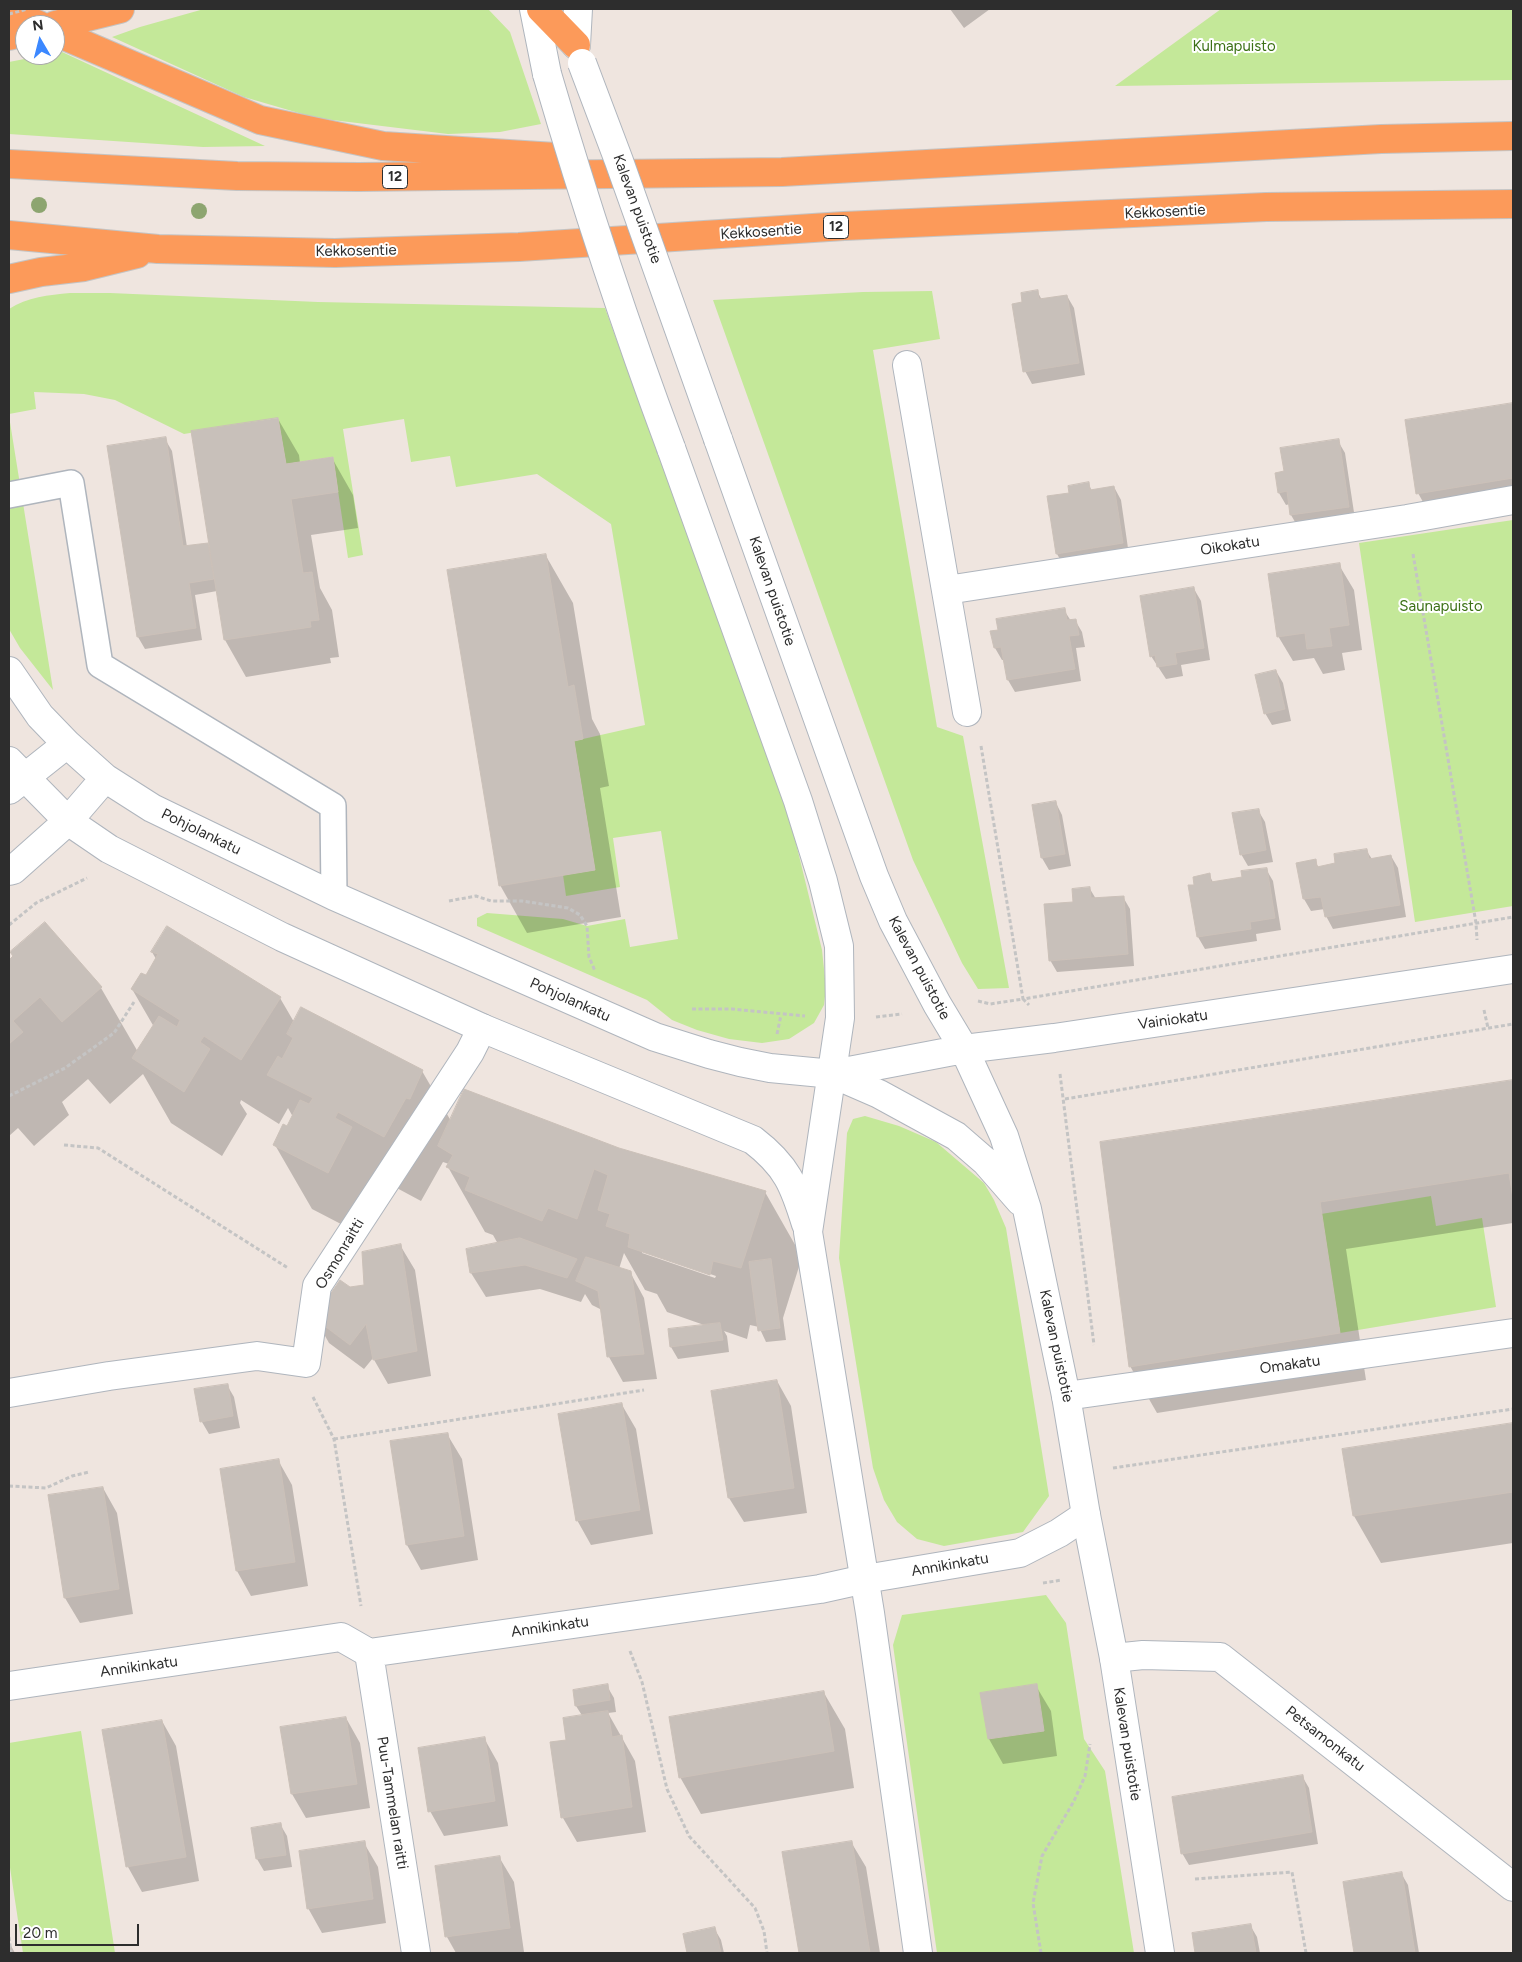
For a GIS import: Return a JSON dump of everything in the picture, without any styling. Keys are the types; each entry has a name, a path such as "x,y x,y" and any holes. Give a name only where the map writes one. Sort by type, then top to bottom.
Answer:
{"highway":[{"path":"65,23 120,9"},
{"path":"541,9 579,54"},
{"path":"65,36 260,120 383,146 782,172"},
{"name":"12","path":"9,164 237,176 359,177 782,172 1381,139 1513,136"},
{"name":"Kekkosentie","path":"9,235 158,249 335,253 519,247 844,226 1256,208 1513,204"},
{"path":"9,279 41,272 84,267 158,249"}],"main road":[{"path":"534,9 547,74 580,188 642,370 672,448 798,801 820,872 839,946 840,1018 808,1232"},
{"name":"Kalevan puistotie","path":"578,9 579,54 623,170 874,876 893,921 937,1004 964,1049 1004,1136 1027,1210 1066,1396 1086,1515 1114,1658 1160,1953"},
{"path":"907,365 967,712"},
{"name":"Oikokatu","path":"946,590 1407,519 1513,500"},
{"name":"Pohjolankatu","path":"9,671 40,716 67,744 105,778 152,808 334,896 655,1037 708,1054 755,1065 833,1074 879,1094 956,1136 986,1162 1027,1210"},
{"path":"67,744 14,776 68,821 109,849 282,937 482,1028 754,1140 770,1153 785,1170 796,1191 808,1232 865,1579 918,1953"},
{"path":"9,871 13,870 68,821 105,778"},
{"name":"Vainiokatu","path":"833,1074 964,1049 1513,970"},
{"name":"Osmonraitti","path":"9,1393 109,1376 257,1356 306,1363 317,1286 470,1052 482,1028"},
{"name":"Omakatu","path":"1066,1396 1513,1333"},
{"name":"Annikinkatu","path":"9,1686 342,1637 369,1653 820,1589 865,1579 1020,1553 1059,1533 1086,1515"},
{"name":"Puu-Tammelan raitti","path":"369,1653 416,1953"},
{"name":"Petsamonkatu","path":"1114,1658 1143,1655 1220,1657 1513,1887"}],"lane":[{"path":"9,495 71,484 100,665 333,806 334,896"}],"path":[{"path":"9,13 28,9"},
{"path":"1407,519 1476,923 1477,976"},
{"path":"967,712 979,737 1023,999 1513,917"},
{"path":"449,901 476,896 490,901 522,901 568,908 580,915 587,926 589,957 598,979"},
{"path":"9,1096 66,1068 114,1033 134,1002"},
{"path":"688,1009 732,1009 781,1015 871,1018 915,1013 937,1004"},
{"path":"1065,1099 1513,1024"},
{"path":"64,1145 98,1148 317,1286"},
{"path":"334,1439 644,1390"},
{"path":"312,1397 334,1439 369,1653"},
{"path":"1110,1469 1513,1409"},
{"path":"9,1486 46,1488 72,1476 89,1472"},
{"path":"1060,1581 1062,1589"},
{"path":"616,1618 642,1682 668,1789 674,1805 689,1836 754,1908 764,1931 766,1953"},
{"path":"1041,1953 1033,1903 1042,1856 1074,1801 1085,1776 1090,1742"},
{"path":"1195,1879 1292,1872 1306,1953"},
{"path":"9,1937 11,1953"}],"green space":[{"path":"204,9 488,9 510,32 541,124 500,132 448,134 316,118 244,97 112,37"},
{"name":"Kulmapuisto","path":"1221,9 1513,9 1513,80 1115,86"},
{"path":"65,53 265,146 203,147 9,134 9,62 15,61 15,65 65,65"},
{"path":"932,291 940,339 873,350 937,727 963,736 1009,988 978,989 962,963 913,860 713,300 863,292"},
{"path":"70,293 318,302 605,308 792,827 822,950 826,988 824,1005 814,1023 789,1039 762,1043 729,1039 697,1030 672,1020 647,1000 477,926 477,918 487,913 563,919 587,926 625,919 630,947 678,939 661,831 613,838 620,887 566,896 563,875 595,870 574,741 645,725 611,524 537,474 456,487 450,456 411,462 404,419 343,429 363,555 348,558 333,457 286,464 278,418 184,434 115,400 84,394 34,392 36,409 9,414 9,309 31,299"},
{"path":"9,416 53,690 20,648 9,629"},
{"name":"Saunapuisto","path":"1513,520 1513,906 1415,922 1359,543"},
{"path":"865,1116 899,1126 936,1142 984,1183 994,1200 1006,1228 1049,1496 1023,1532 944,1546 917,1539 897,1522 884,1500 873,1468 839,1258 847,1133 853,1119"},
{"path":"1431,1196 1436,1226 1482,1218 1496,1307 1340,1333 1321,1214"},
{"path":"1046,1595 1066,1623 1084,1739 1105,1771 1134,1953 937,1953 893,1645 902,1615"},
{"path":"81,1731 115,1953 23,1953 9,1861 9,1743"}],"building":[{"path":"1038,290 1039,299 1067,295 1079,363 1023,372 1012,304 1022,302 1021,293"},
{"path":"1513,403 1513,478 1416,494 1405,420"},
{"path":"278,418 286,464 333,457 338,492 291,499 303,573 312,572 319,620 310,621 311,627 224,640 191,431"},
{"path":"166,437 183,546 208,543 214,579 189,583 196,628 137,637 107,446"},
{"path":"1339,439 1349,507 1290,515 1287,491 1278,493 1275,473 1284,471 1280,448"},
{"path":"1089,482 1090,490 1114,486 1123,543 1056,554 1047,496 1069,493 1068,486"},
{"path":"546,554 568,687 574,685 583,739 574,741 595,870 499,886 447,570"},
{"path":"1340,563 1349,625 1329,628 1332,646 1307,649 1305,633 1277,637 1268,574"},
{"path":"1194,587 1204,648 1175,653 1177,664 1157,667 1155,655 1150,657 1140,596"},
{"path":"1065,608 1067,620 1076,619 1079,635 1069,636 1075,669 1007,680 1001,647 994,648 990,631 998,630 996,619"},
{"path":"1276,670 1285,709 1264,714 1255,675"},
{"path":"1056,801 1065,854 1041,858 1032,805"},
{"path":"1259,809 1266,850 1240,855 1232,813"},
{"path":"1367,849 1369,859 1391,855 1400,905 1325,917 1321,897 1303,899 1296,863 1316,859 1317,867 1335,863 1334,854"},
{"path":"1267,868 1275,918 1250,922 1251,929 1197,937 1188,885 1194,885 1193,877 1210,873 1211,882 1242,877 1241,871"},
{"path":"1090,887 1091,898 1124,896 1128,954 1049,961 1044,904 1073,902 1072,889"},
{"path":"45,922 102,987 62,1022 40,997 13,1021 23,1032 9,1044 9,960 13,956 10,952"},
{"path":"167,926 281,997 241,1060 204,1036 200,1042 210,1049 184,1092 132,1058 159,1016 177,1027 180,1020 131,989 141,973 146,975 158,954 151,952"},
{"path":"301,1007 423,1070 410,1099 406,1098 384,1137 338,1112 335,1118 352,1127 328,1173 273,1145 283,1124 287,1126 300,1100 309,1104 313,1098 267,1075 278,1056 282,1059 293,1038 287,1034"},
{"path":"1513,1080 1513,1199 1509,1173 1320,1202 1340,1333 1129,1367 1100,1142"},
{"path":"464,1089 619,1148 766,1191 741,1268 713,1261 710,1275 628,1247 630,1234 606,1226 610,1214 598,1210 608,1175 594,1169 577,1219 548,1208 542,1221 465,1190 470,1177 446,1167 453,1155 438,1146"},
{"path":"520,1238 577,1259 567,1278 525,1265 470,1273 466,1249"},
{"path":"401,1244 417,1351 373,1360 366,1324 350,1345 314,1318 340,1280 350,1287 364,1285 362,1252"},
{"path":"586,1257 631,1271 644,1354 607,1357 598,1291 576,1281"},
{"path":"771,1259 780,1328 758,1331 749,1262"},
{"path":"720,1323 723,1340 670,1347 668,1329"},
{"path":"777,1380 794,1488 728,1498 711,1391"},
{"path":"228,1384 233,1416 200,1422 194,1389"},
{"path":"622,1403 640,1510 576,1521 558,1414"},
{"path":"1513,1423 1513,1492 1353,1516 1342,1449"},
{"path":"448,1433 464,1536 406,1545 390,1441"},
{"path":"279,1459 295,1562 236,1571 220,1469"},
{"path":"103,1487 119,1589 64,1598 48,1495"},
{"path":"608,1684 610,1700 575,1706 573,1690"},
{"path":"1037,1684 1044,1731 988,1739 980,1693"},
{"path":"824,1691 834,1751 679,1778 669,1717"},
{"path":"608,1711 612,1737 622,1735 632,1807 561,1818 550,1742 566,1740 563,1718"},
{"path":"346,1717 357,1784 291,1794 280,1727"},
{"path":"162,1720 186,1857 126,1867 102,1730"},
{"path":"485,1737 495,1801 428,1812 418,1748"},
{"path":"1303,1775 1312,1832 1181,1854 1172,1797"},
{"path":"281,1823 286,1855 256,1859 251,1828"},
{"path":"365,1841 373,1899 307,1909 299,1851"},
{"path":"852,1841 870,1953 799,1953 782,1852"},
{"path":"500,1856 510,1928 445,1937 435,1866"},
{"path":"1402,1872 1415,1953 1354,1953 1343,1882"},
{"path":"1251,1924 1256,1953 1195,1953 1192,1933"},
{"path":"715,1927 721,1953 687,1953 683,1934"}]}
